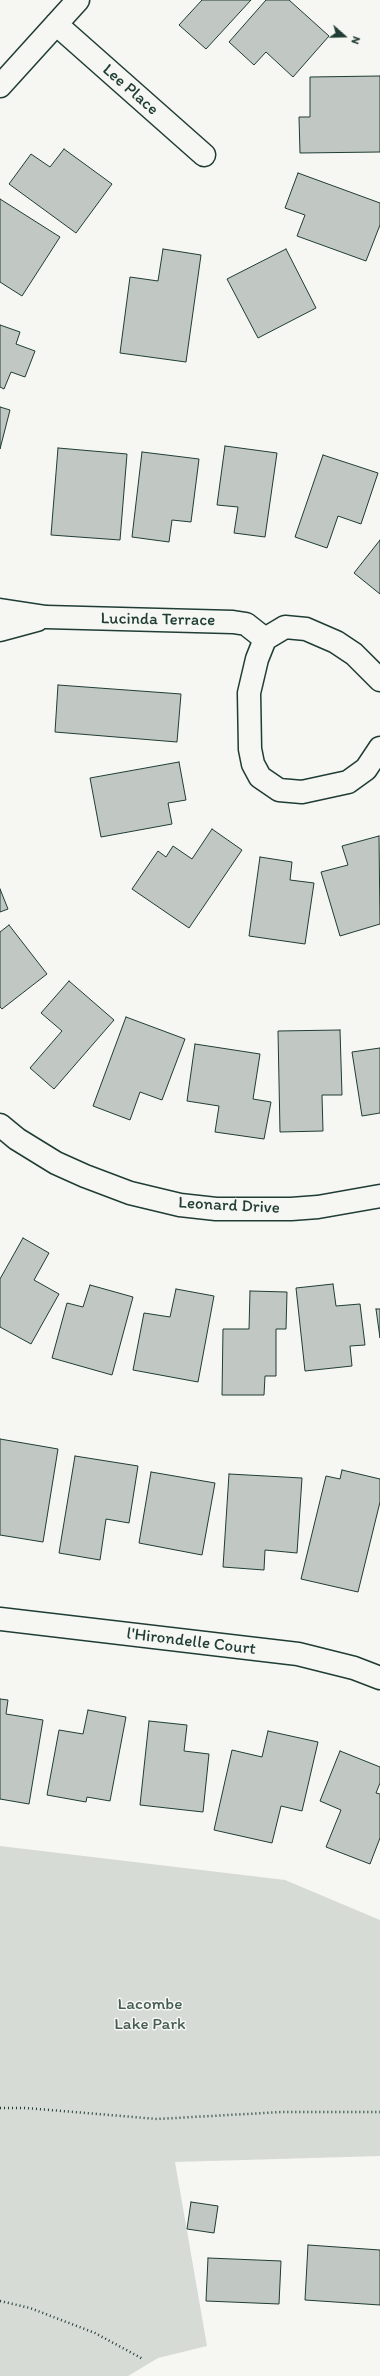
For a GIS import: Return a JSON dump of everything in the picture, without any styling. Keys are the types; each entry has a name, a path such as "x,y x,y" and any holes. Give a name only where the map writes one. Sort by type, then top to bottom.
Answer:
{"street":[{"path":"0,86 78,0"},
{"name":"Lee Place","path":"56,24 204,155"},
{"name":"Lucinda Terrace","path":"0,610 46,617 233,622 246,624 266,639"},
{"name":"Lucinda Terrace","path":"0,630 46,617"},
{"path":"380,680 354,654 336,642 316,633 285,627 266,639 257,659 249,693 251,756 256,770 266,782 279,790 294,793 338,786 348,782 366,769 380,748"},
{"name":"Leonard Drive","path":"0,1125 17,1139 56,1163 85,1176 130,1193 180,1205 216,1209 291,1208 318,1206 380,1196"},
{"name":"l'Hirondelle Court","path":"0,1619 298,1654 354,1668 380,1678"}],"path":[{"path":"0,2108 158,2119 282,2112 380,2112"},
{"path":"0,2302 30,2308 94,2333 143,2359"}],"green space":[{"name":"Lacombe Lake Park","path":"0,1846 285,1880 380,1920 380,2156 175,2162 207,2346 158,2358 128,2376 0,2376"}],"building":[{"path":"202,0 251,0 206,49 179,25"},
{"path":"266,0 289,0 329,36 293,77 266,52 254,65 229,42"},
{"path":"380,76 380,152 300,153 299,117 310,117 310,77"},
{"path":"64,149 112,184 76,233 9,184 31,154 50,167"},
{"path":"298,173 380,203 380,225 366,261 297,236 305,215 285,208"},
{"path":"0,199 60,237 22,296 0,282"},
{"path":"163,249 201,255 186,362 120,353 130,277 158,281"},
{"path":"286,249 316,308 258,338 227,279"},
{"path":"0,325 20,332 16,344 35,351 25,377 11,372 4,389 0,387"},
{"path":"0,407 10,410 0,449"},
{"path":"225,446 277,453 265,537 234,533 238,507 217,505"},
{"path":"58,448 127,454 120,540 51,535"},
{"path":"142,452 199,459 191,522 172,520 169,542 132,537"},
{"path":"323,455 378,473 361,524 338,516 327,548 295,537"},
{"path":"380,540 380,594 354,573"},
{"path":"58,685 181,694 177,742 55,732"},
{"path":"179,762 186,800 168,803 172,824 101,837 90,778"},
{"path":"212,829 242,850 189,928 132,889 158,851 166,857 173,846 192,859"},
{"path":"379,836 380,924 340,936 321,872 348,865 342,846"},
{"path":"260,857 292,862 290,880 314,883 305,944 249,936"},
{"path":"0,889 8,909 0,912"},
{"path":"9,925 47,974 2,1009 0,1007 0,932"},
{"path":"69,981 114,1020 54,1089 30,1068 62,1031 41,1013"},
{"path":"126,1017 185,1039 162,1100 140,1092 130,1120 93,1106"},
{"path":"340,1030 342,1095 322,1095 323,1131 280,1132 278,1031"},
{"path":"195,1044 260,1054 253,1099 271,1102 264,1139 215,1132 219,1106 187,1101"},
{"path":"380,1048 380,1113 362,1116 352,1052"},
{"path":"23,1238 49,1253 34,1280 59,1294 31,1344 0,1327 0,1279"},
{"path":"333,1284 336,1306 360,1304 365,1345 350,1346 352,1366 305,1371 296,1288"},
{"path":"90,1285 133,1297 112,1375 52,1358 67,1303 83,1307"},
{"path":"176,1289 214,1296 198,1382 133,1370 144,1313 170,1317"},
{"path":"250,1291 287,1292 286,1329 276,1329 276,1376 265,1376 264,1395 222,1395 223,1329 249,1329"},
{"path":"376,1309 380,1309 380,1338"},
{"path":"0,1439 58,1449 43,1542 0,1535"},
{"path":"75,1456 138,1466 129,1523 106,1519 100,1560 59,1553"},
{"path":"342,1470 380,1479 380,1502 358,1592 301,1579 326,1476 340,1479"},
{"path":"151,1472 215,1483 202,1555 139,1543"},
{"path":"229,1474 302,1478 297,1553 265,1550 264,1570 223,1567"},
{"path":"0,1699 8,1700 6,1714 43,1720 29,1804 0,1799"},
{"path":"88,1710 126,1717 110,1801 87,1797 86,1802 47,1795 59,1730 83,1734"},
{"path":"149,1721 187,1725 184,1751 209,1754 203,1812 140,1805"},
{"path":"268,1731 318,1742 302,1811 281,1806 272,1843 214,1830 232,1750 262,1757"},
{"path":"340,1751 380,1767 380,1783 376,1793 380,1794 380,1838 370,1864 326,1847 341,1810 320,1801"},
{"path":"191,2202 218,2206 214,2233 187,2229"},
{"path":"308,2245 380,2250 380,2305 305,2300"},
{"path":"208,2258 281,2261 279,2304 206,2301"}]}
